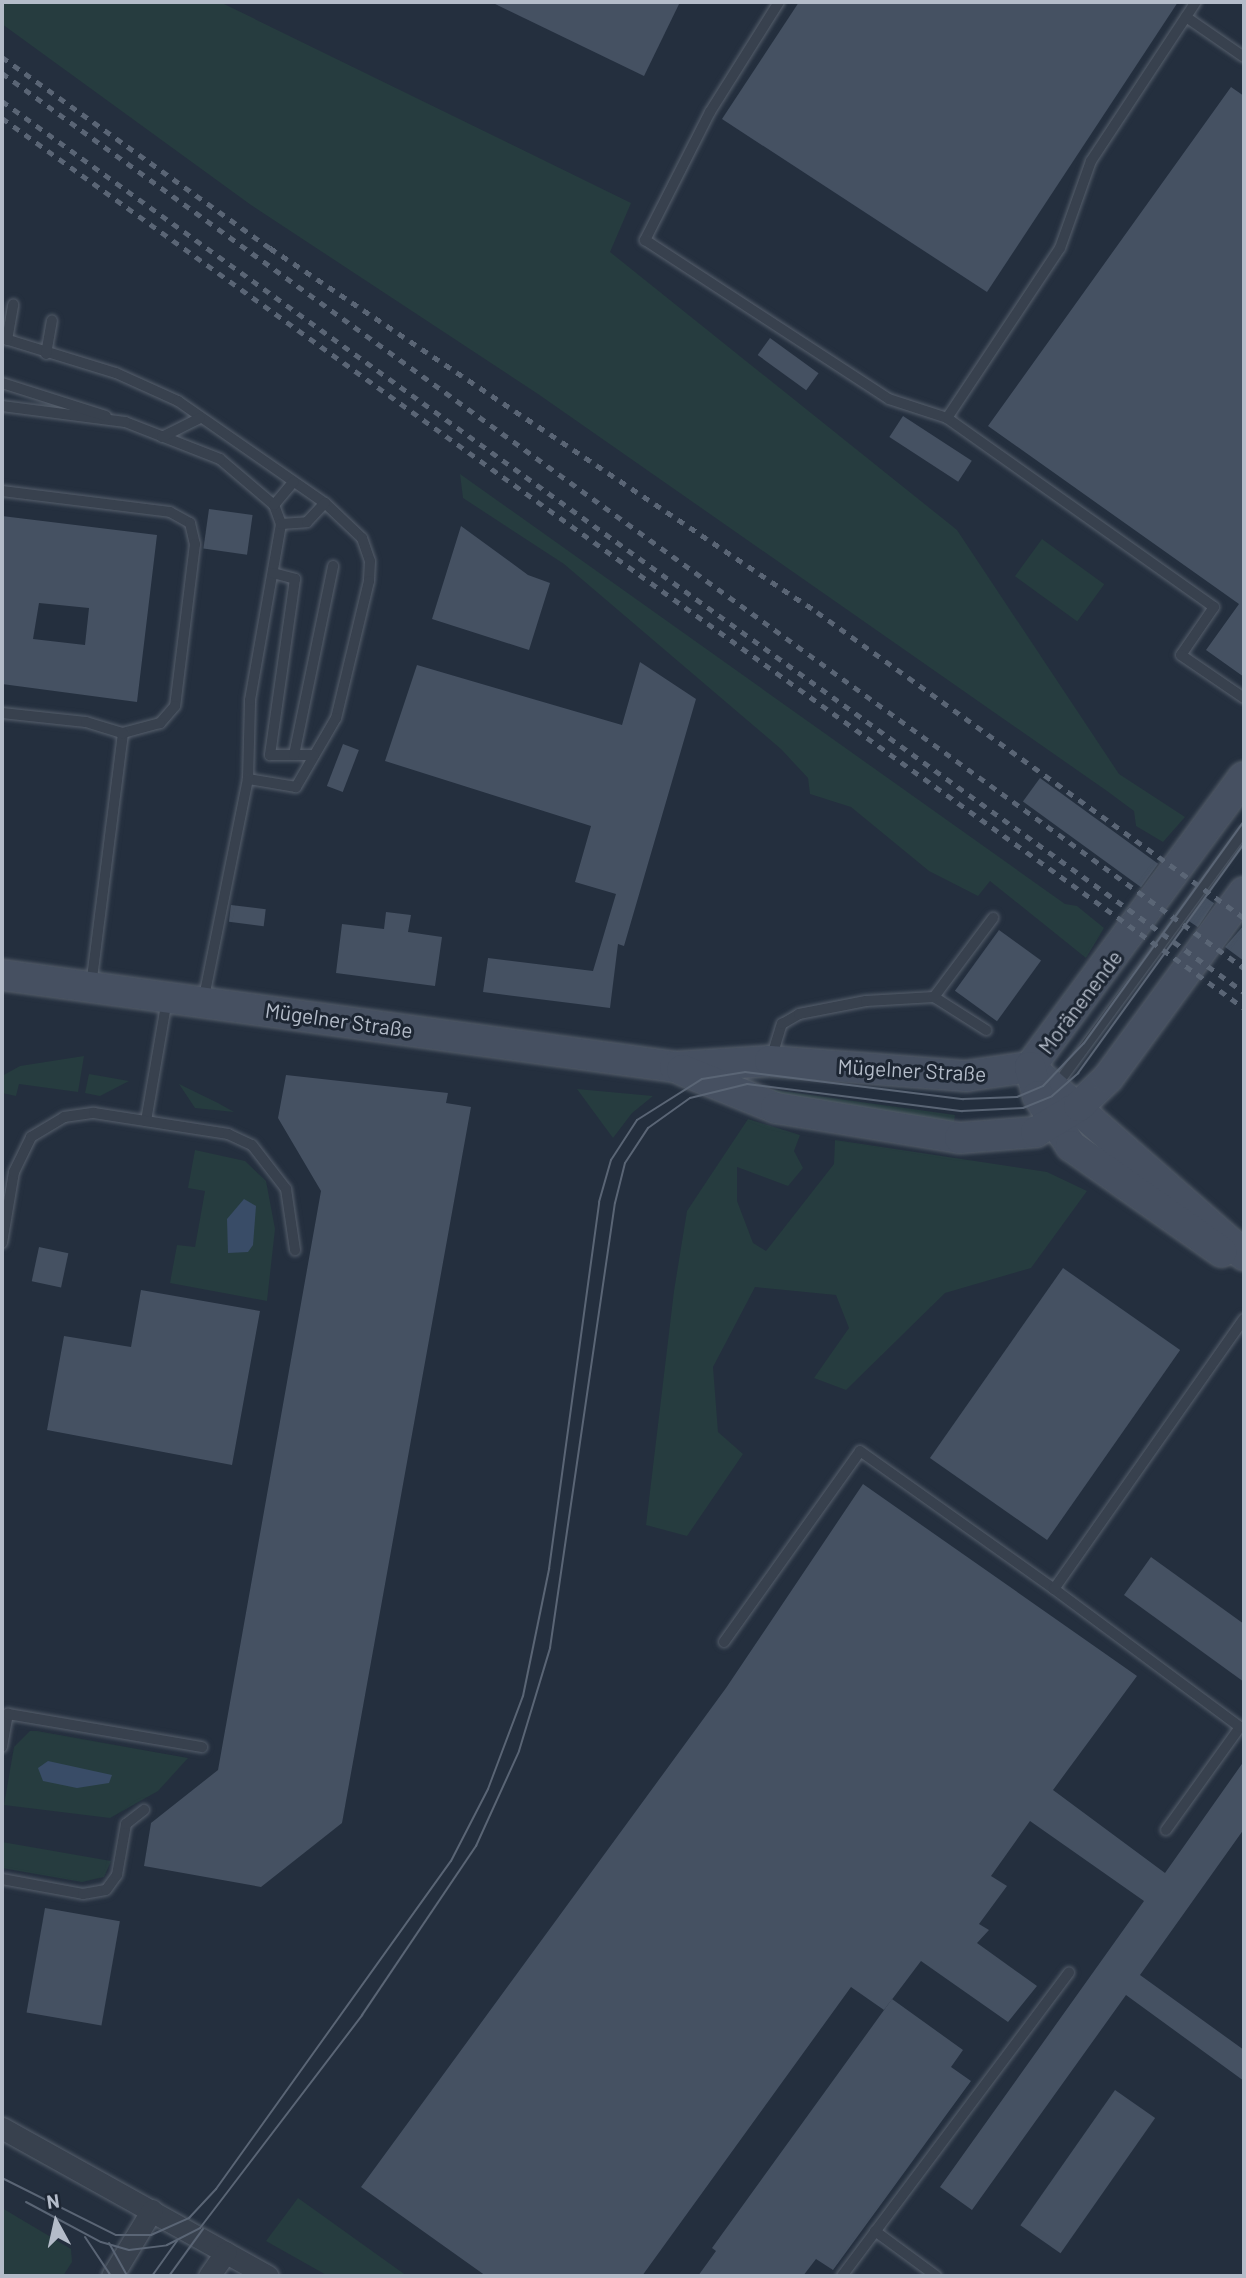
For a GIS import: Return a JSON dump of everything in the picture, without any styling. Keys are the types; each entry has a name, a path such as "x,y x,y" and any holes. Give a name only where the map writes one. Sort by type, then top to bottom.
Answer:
{"street":[{"name":"Moränenende","path":"1030,1067 1073,1016 1244,777"},
{"path":"1055,1124 1079,1106 1118,1067 1244,892"},
{"name":"Mügelner Straße","path":"2,975 675,1067 770,1062 966,1076 1030,1067"},
{"name":"Mügelner Straße","path":"675,1067 776,1108 904,1130 997,1139 1055,1124"},
{"path":"1030,1067 1047,1091 1055,1124 1099,1168 1208,1245 1244,1263"},
{"path":"1047,1091 1079,1106 1244,1255"},
{"path":"2,2128 268,2276"},
{"path":"112,2276 152,2210"},
{"path":"209,2276 226,2252"}],"lane":[{"path":"779,2 710,112 645,240 889,399 947,418 1214,607 1181,654 1244,698"},
{"path":"947,418 1060,248 1091,161 1196,2"},
{"path":"1186,17 1244,57"},
{"path":"13,305 4,339 116,373 178,401 326,503 362,538 370,561 336,718 296,787 248,779"},
{"path":"47,354 52,321"},
{"path":"2,383 125,422 220,459 274,505 281,524 250,700 248,779 203,1002"},
{"path":"2,405 125,422"},
{"path":"162,437 200,418"},
{"path":"274,505 293,482"},
{"path":"2,491 170,512 190,523 195,544 174,706 160,723 123,733 86,722 2,713"},
{"path":"281,524 307,523 326,503"},
{"path":"294,755 333,566"},
{"path":"274,573 295,579 270,755 314,755"},
{"path":"91,988 123,733"},
{"path":"1047,1091 1244,831"},
{"path":"934,998 993,918"},
{"path":"146,1121 168,997"},
{"path":"770,1062 782,1024 799,1014 866,1001 934,998 986,1030"},
{"path":"2,1243 4,1212 18,1160 41,1129 78,1114 146,1121 228,1135 258,1149 286,1189 295,1250"},
{"path":"1054,1590 1244,1319"},
{"path":"724,1642 860,1451 1240,1727 1166,1830"},
{"path":"2,1747 5,1713 202,1747"},
{"path":"2,1879 83,1894 106,1890 117,1875 126,1824 144,1810"},
{"path":"842,2276 1069,1973"},
{"path":"875,2231 936,2276"}],"green space":[{"path":"2,2 220,2 631,203 610,252 957,530 1119,774 1185,817 1163,842 1136,826 1134,811 1107,791 538,394 251,205 2,24"},
{"path":"460,474 1065,904 1077,906 1104,928 1086,958 990,881 978,896 929,871 851,807 810,794 808,778 781,749 564,564 463,498"},
{"path":"1042,539 1104,584 1077,621 1015,576"},
{"path":"84,1056 78,1092 19,1084 16,1096 2,1093 2,1076 20,1066"},
{"path":"89,1074 129,1081 100,1096 85,1093"},
{"path":"179,1084 218,1103 234,1112 195,1108"},
{"path":"577,1089 653,1096 632,1113 613,1138"},
{"path":"774,1090 955,1115 954,1122 774,1093"},
{"path":"748,1119 800,1135 794,1151 803,1168 788,1186 737,1167 737,1201 753,1243 766,1251 834,1164 835,1140 1047,1172 1087,1191 1031,1268 945,1293 846,1390 814,1378 849,1328 836,1295 755,1287 713,1367 718,1432 743,1454 687,1536 646,1525 674,1291 687,1211"},
{"path":"195,1150 245,1161 266,1181 275,1229 267,1301 170,1283 177,1245 195,1247 205,1191 188,1188"},
{"path":"30,1731 188,1758 158,1791 110,1818 4,1805 14,1747"},
{"path":"2,1842 111,1861 104,1877 82,1882 2,1868"},
{"path":"298,2198 407,2276 328,2276 266,2241"},
{"path":"2,2208 71,2249 72,2262 63,2276 2,2276"}],"water":[{"path":"244,1199 256,1206 253,1245 248,1252 228,1253 227,1219"},
{"path":"48,1761 112,1775 109,1783 77,1788 43,1781 38,1768"}],"building":[{"path":"491,2 680,2 644,76"},
{"path":"799,2 1178,2 987,292 722,119"},
{"path":"1231,87 1244,96 1244,677 1206,650 1239,604 988,426"},
{"path":"770,338 819,373 806,390 758,355"},
{"path":"903,416 972,461 958,482 889,437"},
{"path":"209,509 253,515 247,555 203,549"},
{"path":"2,516 157,535 137,702 2,684","holes":["39,603 89,608 85,645 33,639"]},
{"path":"461,526 528,575 550,583 529,650 432,619"},
{"path":"640,662 696,699 624,946 618,944 610,1008 483,992 488,958 593,971 616,894 575,882 591,826 385,761 417,665 622,725"},
{"path":"343,744 359,750 343,792 327,786"},
{"path":"1040,778 1158,864 1141,887 1023,801"},
{"path":"1205,897 1214,903 1198,927 1189,921"},
{"path":"231,905 266,909 264,926 229,922"},
{"path":"386,912 411,915 408,932 442,937 435,986 336,973 342,924 384,929"},
{"path":"1244,925 1244,961 1225,947"},
{"path":"999,930 1041,961 997,1021 955,991"},
{"path":"286,1075 448,1093 446,1103 471,1107 342,1823 261,1887 144,1866 151,1823 218,1770 321,1191 278,1118"},
{"path":"39,1247 68,1253 61,1287 32,1281"},
{"path":"1063,1268 1180,1350 1047,1540 930,1458"},
{"path":"141,1290 260,1311 232,1465 47,1430 64,1336 131,1347"},
{"path":"863,1484 1137,1676 1053,1790 1165,1873 1244,1761 1244,1829 1140,1975 1244,2050 1244,2081 1126,1995 972,2210 940,2187 1144,1901 1030,1821 991,1876 1007,1886 979,1924 989,1930 977,1943 1037,1986 1008,2022 921,1961 884,2010 851,1987 642,2276 486,2276 361,2187 726,1688"},
{"path":"1151,1557 1244,1624 1244,1682 1124,1595"},
{"path":"45,1908 120,1921 101,2026 27,2012"},
{"path":"892,1999 963,2050 951,2067 971,2081 833,2270 816,2259 803,2276 698,2276 716,2251 712,2248"},
{"path":"1115,2090 1155,2118 1060,2253 1020,2225"}],"tram line":[{"path":"2,2178 116,2235 151,2235 189,2218 216,2189 451,1861 488,1789 523,1696 549,1569 599,1202 611,1160 637,1120 702,1079 745,1072 963,1099 1017,1097 1043,1086 1084,1043 1244,821"},
{"path":"26,2202 101,2242 129,2250 167,2245 200,2228 362,2015 476,1846 519,1751 550,1648 615,1203 625,1163 648,1128 690,1098 747,1084 962,1111 1023,1108 1052,1096 1078,1073 1244,844"},
{"path":"169,2276 203,2229"},
{"path":"85,2237 111,2276"},
{"path":"152,2276 177,2241"},
{"path":"109,2243 127,2276"}],"railway":[{"path":"2,57 270,248 817,612 1244,918"},
{"path":"2,73 1244,968"},
{"path":"2,101 1244,992"},
{"path":"2,118 1244,1008"}]}
